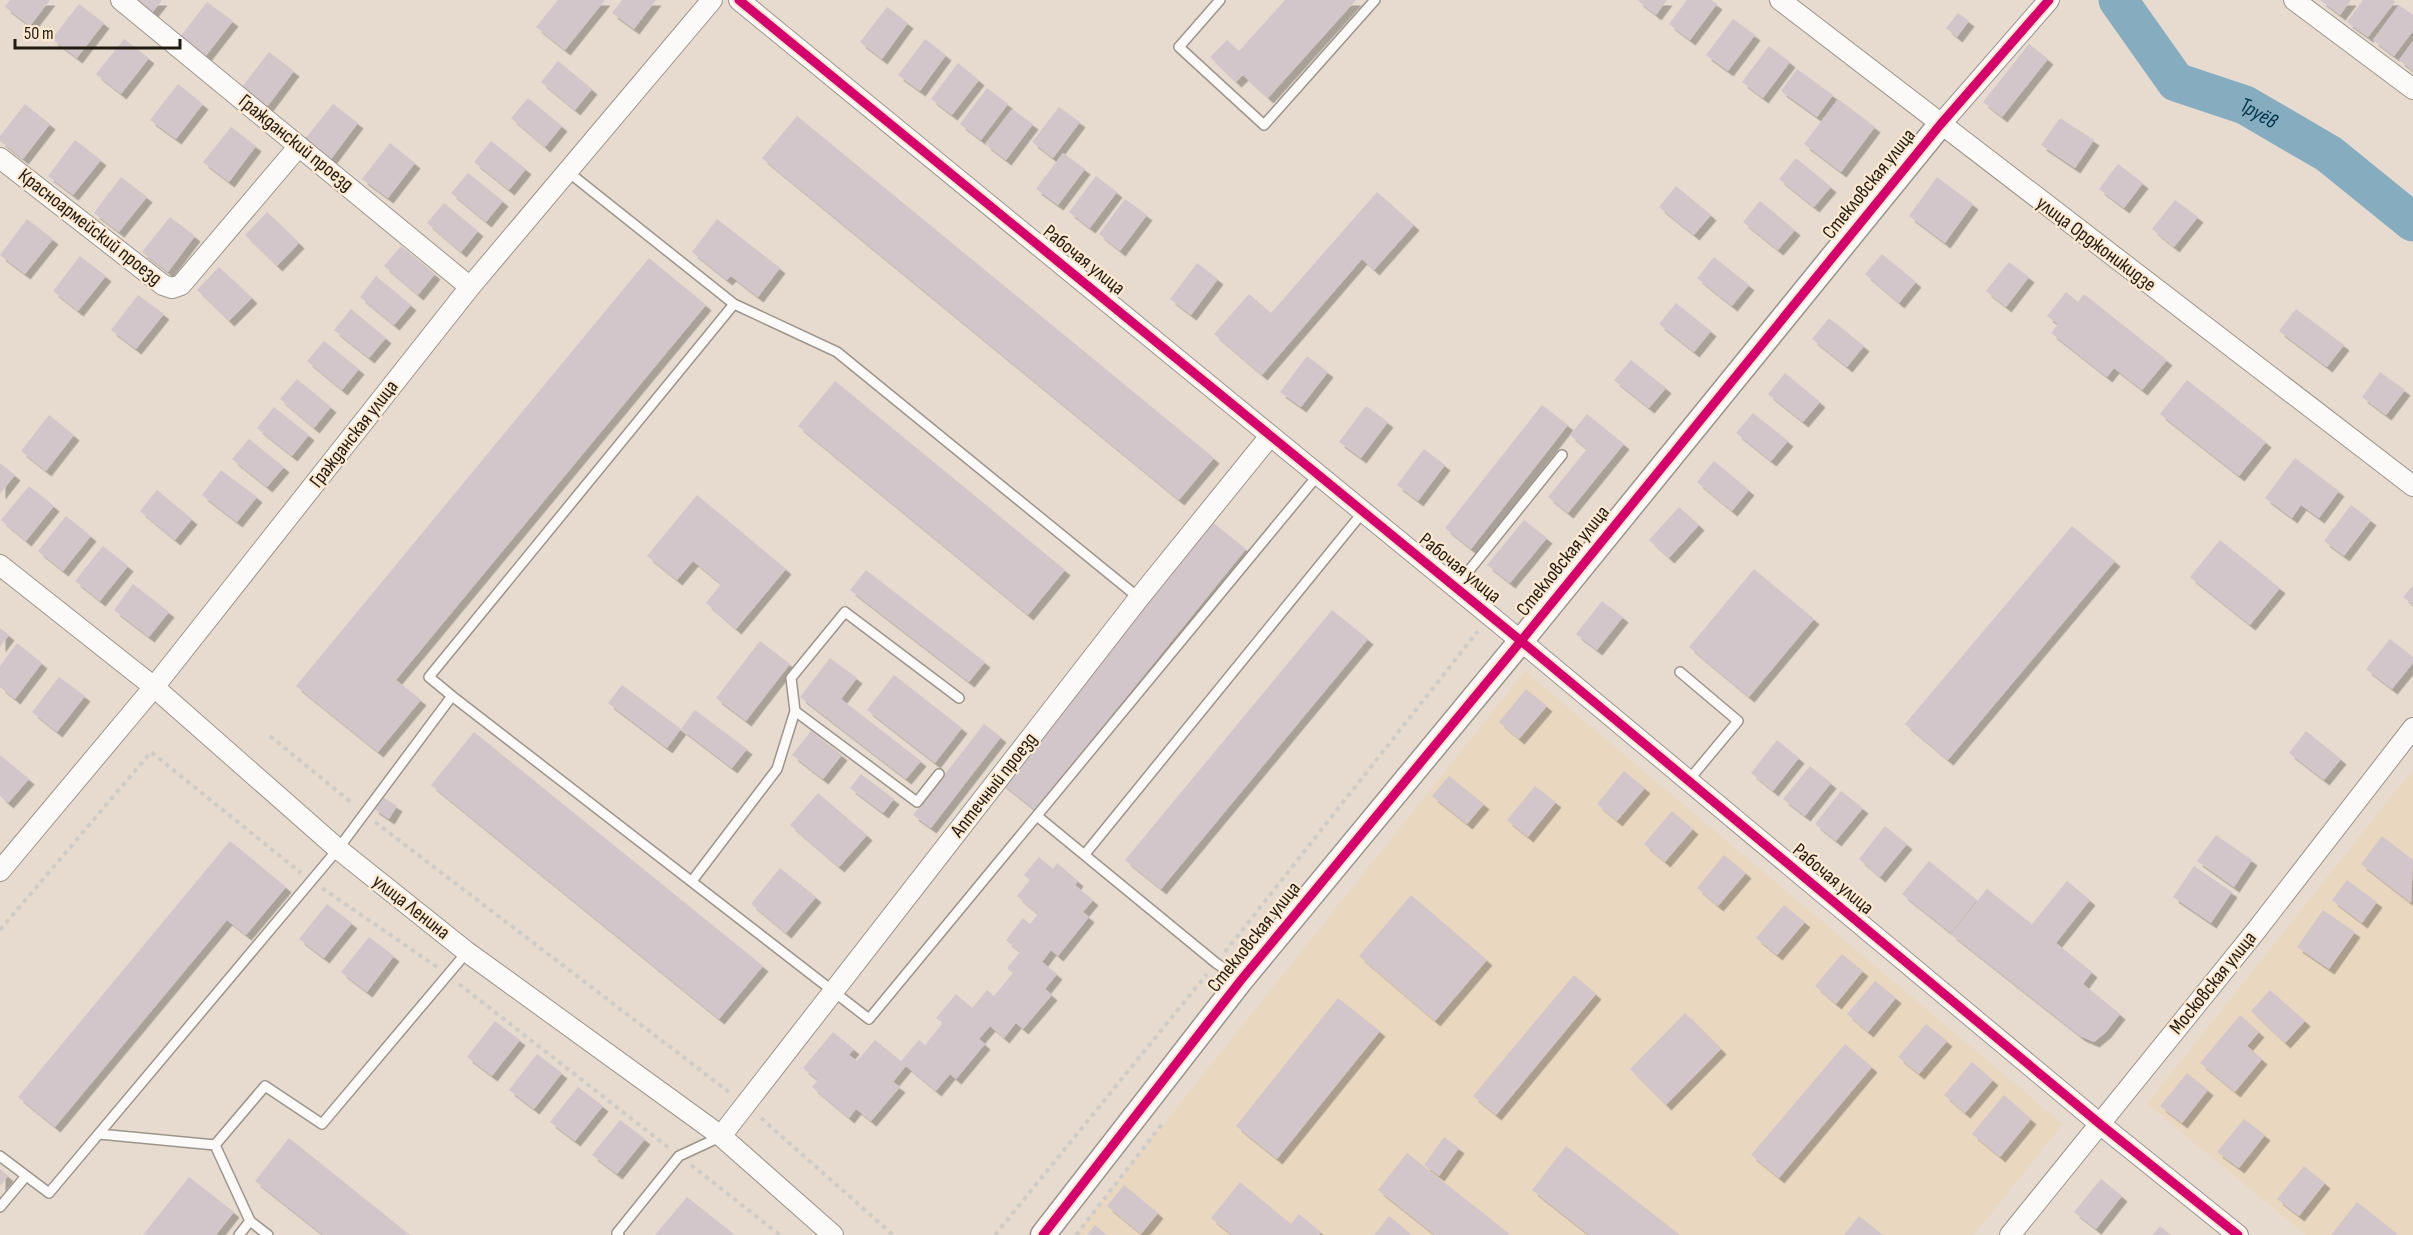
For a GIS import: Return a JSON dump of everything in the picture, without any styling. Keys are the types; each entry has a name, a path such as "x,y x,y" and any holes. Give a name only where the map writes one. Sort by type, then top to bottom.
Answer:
{"street":[{"name":"Гражданский проезд","path":"121,0 470,287"},
{"name":"Гражданская улица","path":"0,871 154,687 470,287 712,0"},
{"name":"Рабочая улица","path":"739,0 1521,641 2100,1124 2238,1235"},
{"name":"улица Орджоникидзе","path":"1780,0 2413,486"},
{"path":"2294,0 2413,90"},
{"name":"Стекловская улица","path":"1043,1235 1241,980 1521,641 1940,125 2047,2"},
{"name":"Красноармейский проезд","path":"0,158 163,285 172,288 181,285 299,146"},
{"name":"Аптечный проезд","path":"721,1136 1139,598 1270,436"},
{"name":"улица Ленина","path":"0,565 154,687 338,849 467,952 721,1136 833,1235"},
{"name":"Московская улица","path":"2010,1235 2254,932 2413,728"}],"lane":[{"path":"1220,0 1179,47 1263,125 1375,0"},
{"path":"567,171 734,304 837,352 1139,598"},
{"path":"734,304 429,676 870,1019 1318,475"},
{"path":"1455,588 1562,456"},
{"path":"1085,854 1363,512"},
{"path":"692,881 777,769 795,711 791,678 845,612 959,698"},
{"path":"1680,672 1738,721 1688,781"},
{"path":"0,1156 49,1193 338,849 452,696"},
{"path":"795,711 916,802 939,774"},
{"path":"1037,816 1216,963 1241,980"},
{"path":"215,1145 265,1086 322,1124 467,952"},
{"path":"99,1134 215,1145"},
{"path":"619,1235 617,1233 679,1156 721,1136"},
{"path":"215,1145 249,1221 268,1235"},
{"path":"0,1207 26,1176"},
{"path":"239,1235 249,1221"}],"path":[{"path":"995,1235 1216,963 1490,616"},
{"path":"270,736 365,813 745,1104 893,1235"},
{"path":"0,930 151,752 310,880 448,975 780,1235"},
{"path":"1076,1235 1162,1123"}],"shaded area":[{"path":"1525,671 2063,1124 1974,1235 1075,1235"},
{"path":"2413,769 2413,1235 2306,1235 2147,1104"}],"building":[{"path":"10,0 50,0 30,26 5,7"},
{"path":"133,0 162,0 151,14"},
{"path":"558,0 605,0 565,50 536,27"},
{"path":"622,0 656,0 634,29 612,13"},
{"path":"1285,0 1356,0 1268,98 1243,75 1236,82 1210,57 1227,40 1239,51"},
{"path":"1637,0 1667,0 1656,15"},
{"path":"1687,0 1711,0 1717,4 1690,40 1669,24"},
{"path":"2320,0 2351,0 2340,15"},
{"path":"2363,0 2393,0 2395,2 2368,37 2347,22"},
{"path":"207,2 233,21 205,57 180,37"},
{"path":"79,4 104,23 77,58 52,39"},
{"path":"2399,5 2413,15 2413,31 2394,56 2373,40"},
{"path":"887,7 908,23 882,59 860,42"},
{"path":"1958,13 1969,21 1957,37 1946,28"},
{"path":"1733,19 1755,35 1728,71 1706,55"},
{"path":"124,39 149,58 121,94 96,74"},
{"path":"925,39 946,55 920,91 898,75"},
{"path":"2413,41 2413,71 2399,60"},
{"path":"2029,44 2048,59 2002,117 1983,102"},
{"path":"1769,46 1790,62 1763,98 1742,82"},
{"path":"269,52 294,71 267,107 242,87"},
{"path":"558,61 592,89 575,110 541,82"},
{"path":"958,63 979,80 952,115 931,99"},
{"path":"1797,69 1833,95 1817,117 1781,91"},
{"path":"178,84 203,104 176,139 150,120"},
{"path":"987,88 1008,104 981,140 960,124"},
{"path":"528,98 562,126 545,147 511,118"},
{"path":"1838,99 1875,127 1841,172 1804,144"},
{"path":"25,104 50,124 23,159 0,141 0,136"},
{"path":"333,104 358,123 331,159 305,139"},
{"path":"1059,107 1080,122 1053,158 1032,142"},
{"path":"1012,109 1033,124 1006,160 985,144"},
{"path":"797,116 1214,458 1179,500 762,158"},
{"path":"2060,118 2094,140 2075,168 2041,145"},
{"path":"231,127 256,146 229,182 203,162"},
{"path":"75,140 101,160 73,195 48,176"},
{"path":"491,141 526,169 509,190 474,162"},
{"path":"390,143 415,163 388,198 362,179"},
{"path":"1063,153 1085,169 1058,205 1036,189"},
{"path":"1796,158 1831,187 1814,207 1779,179"},
{"path":"2118,164 2143,183 2124,208 2099,189"},
{"path":"468,173 503,201 486,222 451,193"},
{"path":"1096,176 1117,192 1090,228 1069,212"},
{"path":"121,177 147,197 119,232 94,213"},
{"path":"1937,177 1973,204 1945,243 1909,216"},
{"path":"1676,186 1711,215 1694,235 1659,207"},
{"path":"1377,192 1414,225 1374,270 1362,259 1262,375 1214,334 1249,294 1271,313"},
{"path":"1125,199 1147,215 1120,251 1099,234"},
{"path":"2175,200 2198,217 2174,247 2152,229"},
{"path":"1760,201 1795,230 1778,250 1743,222"},
{"path":"444,203 478,231 461,252 427,223"},
{"path":"267,212 299,243 277,266 245,235"},
{"path":"170,217 195,236 168,272 142,252"},
{"path":"27,219 53,239 25,274 0,255"},
{"path":"717,219 780,268 758,297 731,276 727,280 692,252"},
{"path":"401,246 435,274 418,295 384,266"},
{"path":"1882,254 1916,282 1899,303 1865,274"},
{"path":"80,256 106,276 78,311 53,291"},
{"path":"1714,257 1749,285 1732,306 1697,278"},
{"path":"649,258 706,305 396,680 421,700 378,752 296,686"},
{"path":"2009,262 2029,277 2006,307 1986,291"},
{"path":"1197,263 1218,279 1191,315 1170,299"},
{"path":"219,267 252,298 229,321 197,290"},
{"path":"376,276 411,305 394,325 360,297"},
{"path":"2066,292 2078,302 2084,294 2167,360 2142,390 2114,368 2107,377 2051,333 2058,324 2047,316"},
{"path":"138,295 164,314 136,349 111,330"},
{"path":"1676,303 1711,331 1694,352 1659,324"},
{"path":"351,309 386,338 369,358 334,330"},
{"path":"2296,309 2344,345 2327,367 2279,331"},
{"path":"1829,318 1864,346 1847,367 1812,339"},
{"path":"324,341 359,369 342,390 307,361"},
{"path":"1307,356 1328,372 1301,407 1280,392"},
{"path":"1631,360 1666,388 1649,408 1614,380"},
{"path":"2380,372 2405,390 2386,415 2362,397"},
{"path":"1785,373 1820,402 1803,422 1768,394"},
{"path":"297,379 331,407 314,428 280,399"},
{"path":"2187,380 2266,442 2239,476 2160,414"},
{"path":"835,381 1065,570 1028,615 798,426"},
{"path":"1542,405 1568,425 1471,549 1445,528"},
{"path":"1366,406 1388,422 1361,458 1339,442"},
{"path":"274,407 309,435 292,456 257,428"},
{"path":"1753,413 1788,441 1771,461 1736,433"},
{"path":"1587,414 1624,444 1568,513 1548,497 1587,449 1570,435"},
{"path":"49,415 74,435 46,471 21,451"},
{"path":"249,439 284,467 267,487 232,459"},
{"path":"1424,449 1445,465 1418,501 1397,485"},
{"path":"2295,458 2339,491 2319,518 2301,505 2292,518 2265,498"},
{"path":"1714,461 1749,490 1732,511 1697,482"},
{"path":"0,463 15,475 0,494"},
{"path":"221,470 257,497 237,522 202,495"},
{"path":"29,486 54,506 26,541 1,520"},
{"path":"157,490 192,519 175,540 140,511"},
{"path":"697,495 786,569 736,629 706,603 721,584 693,561 677,580 647,556"},
{"path":"2351,505 2371,520 2344,556 2324,541"},
{"path":"1679,507 1699,525 1669,558 1649,540"},
{"path":"66,516 91,536 63,571 38,551"},
{"path":"1524,520 1547,538 1510,583 1487,565"},
{"path":"1211,521 1246,549 1035,810 1000,782"},
{"path":"2072,526 2115,561 1948,760 1905,724"},
{"path":"2220,540 2280,588 2250,625 2190,577"},
{"path":"103,546 128,566 100,601 75,581"},
{"path":"1754,569 1814,619 1749,697 1689,647"},
{"path":"866,570 985,662 969,682 850,590"},
{"path":"133,584 169,612 149,637 114,610"},
{"path":"2413,585 2413,605 2403,597"},
{"path":"1602,601 1623,617 1597,650 1576,634"},
{"path":"1332,610 1368,639 1161,889 1125,860"},
{"path":"0,628 9,635 0,647"},
{"path":"2390,639 2413,657 2413,663 2392,689 2366,669"},
{"path":"760,641 790,664 746,721 716,698"},
{"path":"17,643 42,663 15,699 0,687 0,666"},
{"path":"830,658 857,678 841,699 921,761 906,779 800,697"},
{"path":"894,675 962,728 935,763 867,710"},
{"path":"59,677 85,696 57,732 32,712"},
{"path":"622,685 681,729 667,748 608,703"},
{"path":"1526,689 1547,706 1519,739 1499,722"},
{"path":"695,710 747,749 732,768 681,729"},
{"path":"984,724 1001,737 931,828 913,815"},
{"path":"811,731 842,755 823,779 792,755"},
{"path":"2306,731 2341,759 2324,780 2289,753"},
{"path":"474,732 763,966 719,1019 431,785"},
{"path":"1777,740 1799,758 1773,791 1751,773"},
{"path":"0,755 29,779 8,803 0,796"},
{"path":"1810,766 1831,783 1805,816 1783,799"},
{"path":"1624,771 1645,788 1617,821 1597,804"},
{"path":"861,774 894,799 883,813 850,788"},
{"path":"1449,776 1484,804 1467,824 1432,796"},
{"path":"1535,786 1556,802 1528,837 1507,820"},
{"path":"1841,791 1863,808 1836,841 1815,824"},
{"path":"818,793 867,835 839,867 790,825"},
{"path":"381,796 397,806 389,819 373,808"},
{"path":"1672,811 1693,829 1665,862 1644,844"},
{"path":"1885,826 1907,844 1880,877 1859,859"},
{"path":"2216,835 2252,860 2234,887 2197,861"},
{"path":"2382,836 2413,860 2411,903 2361,864"},
{"path":"230,841 286,887 246,935 227,920 55,1127 18,1097"},
{"path":"1724,855 1746,873 1718,906 1697,888"},
{"path":"1039,857 1053,869 1057,863 1078,881 1075,885 1093,900 1083,912 1089,917 1058,956 1051,950 1042,962 1057,974 1045,989 1052,995 1023,1029 1016,1023 1004,1038 990,1026 979,1039 985,1044 956,1079 950,1074 936,1091 906,1066 893,1082 900,1087 871,1121 856,1109 849,1118 812,1087 818,1080 803,1068 833,1032 854,1049 849,1055 857,1061 875,1040 901,1061 919,1040 925,1045 943,1023 936,1018 956,994 972,1008 987,990 994,996 1013,973 1007,968 1020,952 1006,940 1023,918 1030,924 1038,914 1017,896 1030,880 1024,875"},
{"path":"1929,861 1977,900 1951,933 1902,894"},
{"path":"2194,866 2232,892 2211,923 2173,897"},
{"path":"780,868 816,897 786,933 751,904"},
{"path":"2347,880 2377,902 2362,923 2332,900"},
{"path":"2067,881 2090,900 2056,943 2092,972 2083,984 2120,1014 2106,1032 2094,1042 2080,1036 1951,934 1987,889 2032,924"},
{"path":"1411,895 1487,960 1435,1021 1359,956"},
{"path":"327,904 352,923 324,958 299,939"},
{"path":"1784,905 1805,922 1777,955 1756,938"},
{"path":"2323,910 2355,932 2329,969 2297,947"},
{"path":"369,937 394,956 367,992 341,972"},
{"path":"1842,954 1863,971 1836,1004 1815,986"},
{"path":"1574,975 1596,994 1496,1115 1473,1096"},
{"path":"1875,981 1896,998 1868,1032 1847,1014"},
{"path":"2270,990 2305,1021 2285,1043 2251,1011"},
{"path":"1338,998 1380,1031 1277,1159 1236,1126"},
{"path":"1685,1013 1721,1049 1666,1105 1630,1069"},
{"path":"2240,1015 2259,1032 2247,1046 2262,1059 2235,1092 2200,1063"},
{"path":"495,1021 520,1040 492,1076 467,1057"},
{"path":"1926,1024 1947,1041 1919,1074 1898,1057"},
{"path":"1845,1044 1872,1067 1779,1178 1751,1155"},
{"path":"537,1054 562,1073 534,1109 509,1090"},
{"path":"1972,1062 1993,1080 1965,1113 1944,1095"},
{"path":"2187,1073 2208,1090 2182,1123 2160,1106"},
{"path":"578,1087 603,1106 575,1141 550,1122"},
{"path":"2004,1095 2031,1119 2000,1157 1972,1134"},
{"path":"2244,1119 2265,1135 2239,1168 2217,1152"},
{"path":"620,1120 645,1139 617,1174 592,1155"},
{"path":"1444,1137 1459,1148 1439,1176 1424,1165"},
{"path":"289,1138 410,1235 323,1235 255,1181"},
{"path":"1566,1146 1680,1235 1589,1235 1532,1190"},
{"path":"1407,1153 1511,1235 1435,1235 1378,1190"},
{"path":"2304,1166 2325,1183 2299,1216 2277,1199"},
{"path":"0,1169 8,1176 0,1186"},
{"path":"189,1177 234,1212 216,1235 143,1235"},
{"path":"2101,1179 2122,1196 2096,1229 2074,1212"},
{"path":"1240,1182 1291,1224 1299,1214 1321,1232 1319,1235 1232,1235 1211,1218"},
{"path":"1124,1185 1158,1213 1141,1234 1107,1206"},
{"path":"687,1197 735,1235 655,1235"},
{"path":"2357,1202 2399,1235 2331,1235"},
{"path":"1389,1216 1412,1235 1374,1235"},
{"path":"1859,1216 1883,1235 1844,1235"},
{"path":"1095,1225 1107,1235 1087,1235"},
{"path":"2160,1226 2171,1235 2152,1235"}],"waterway":[{"name":"Труёв","path":"2118,0 2176,82 2245,105 2329,154 2413,222"}],"cycle path":[{"path":"739,0 1521,641 2100,1124 2238,1235"},
{"path":"1043,1235 1241,980 1521,641 1940,125 2049,0"}]}
